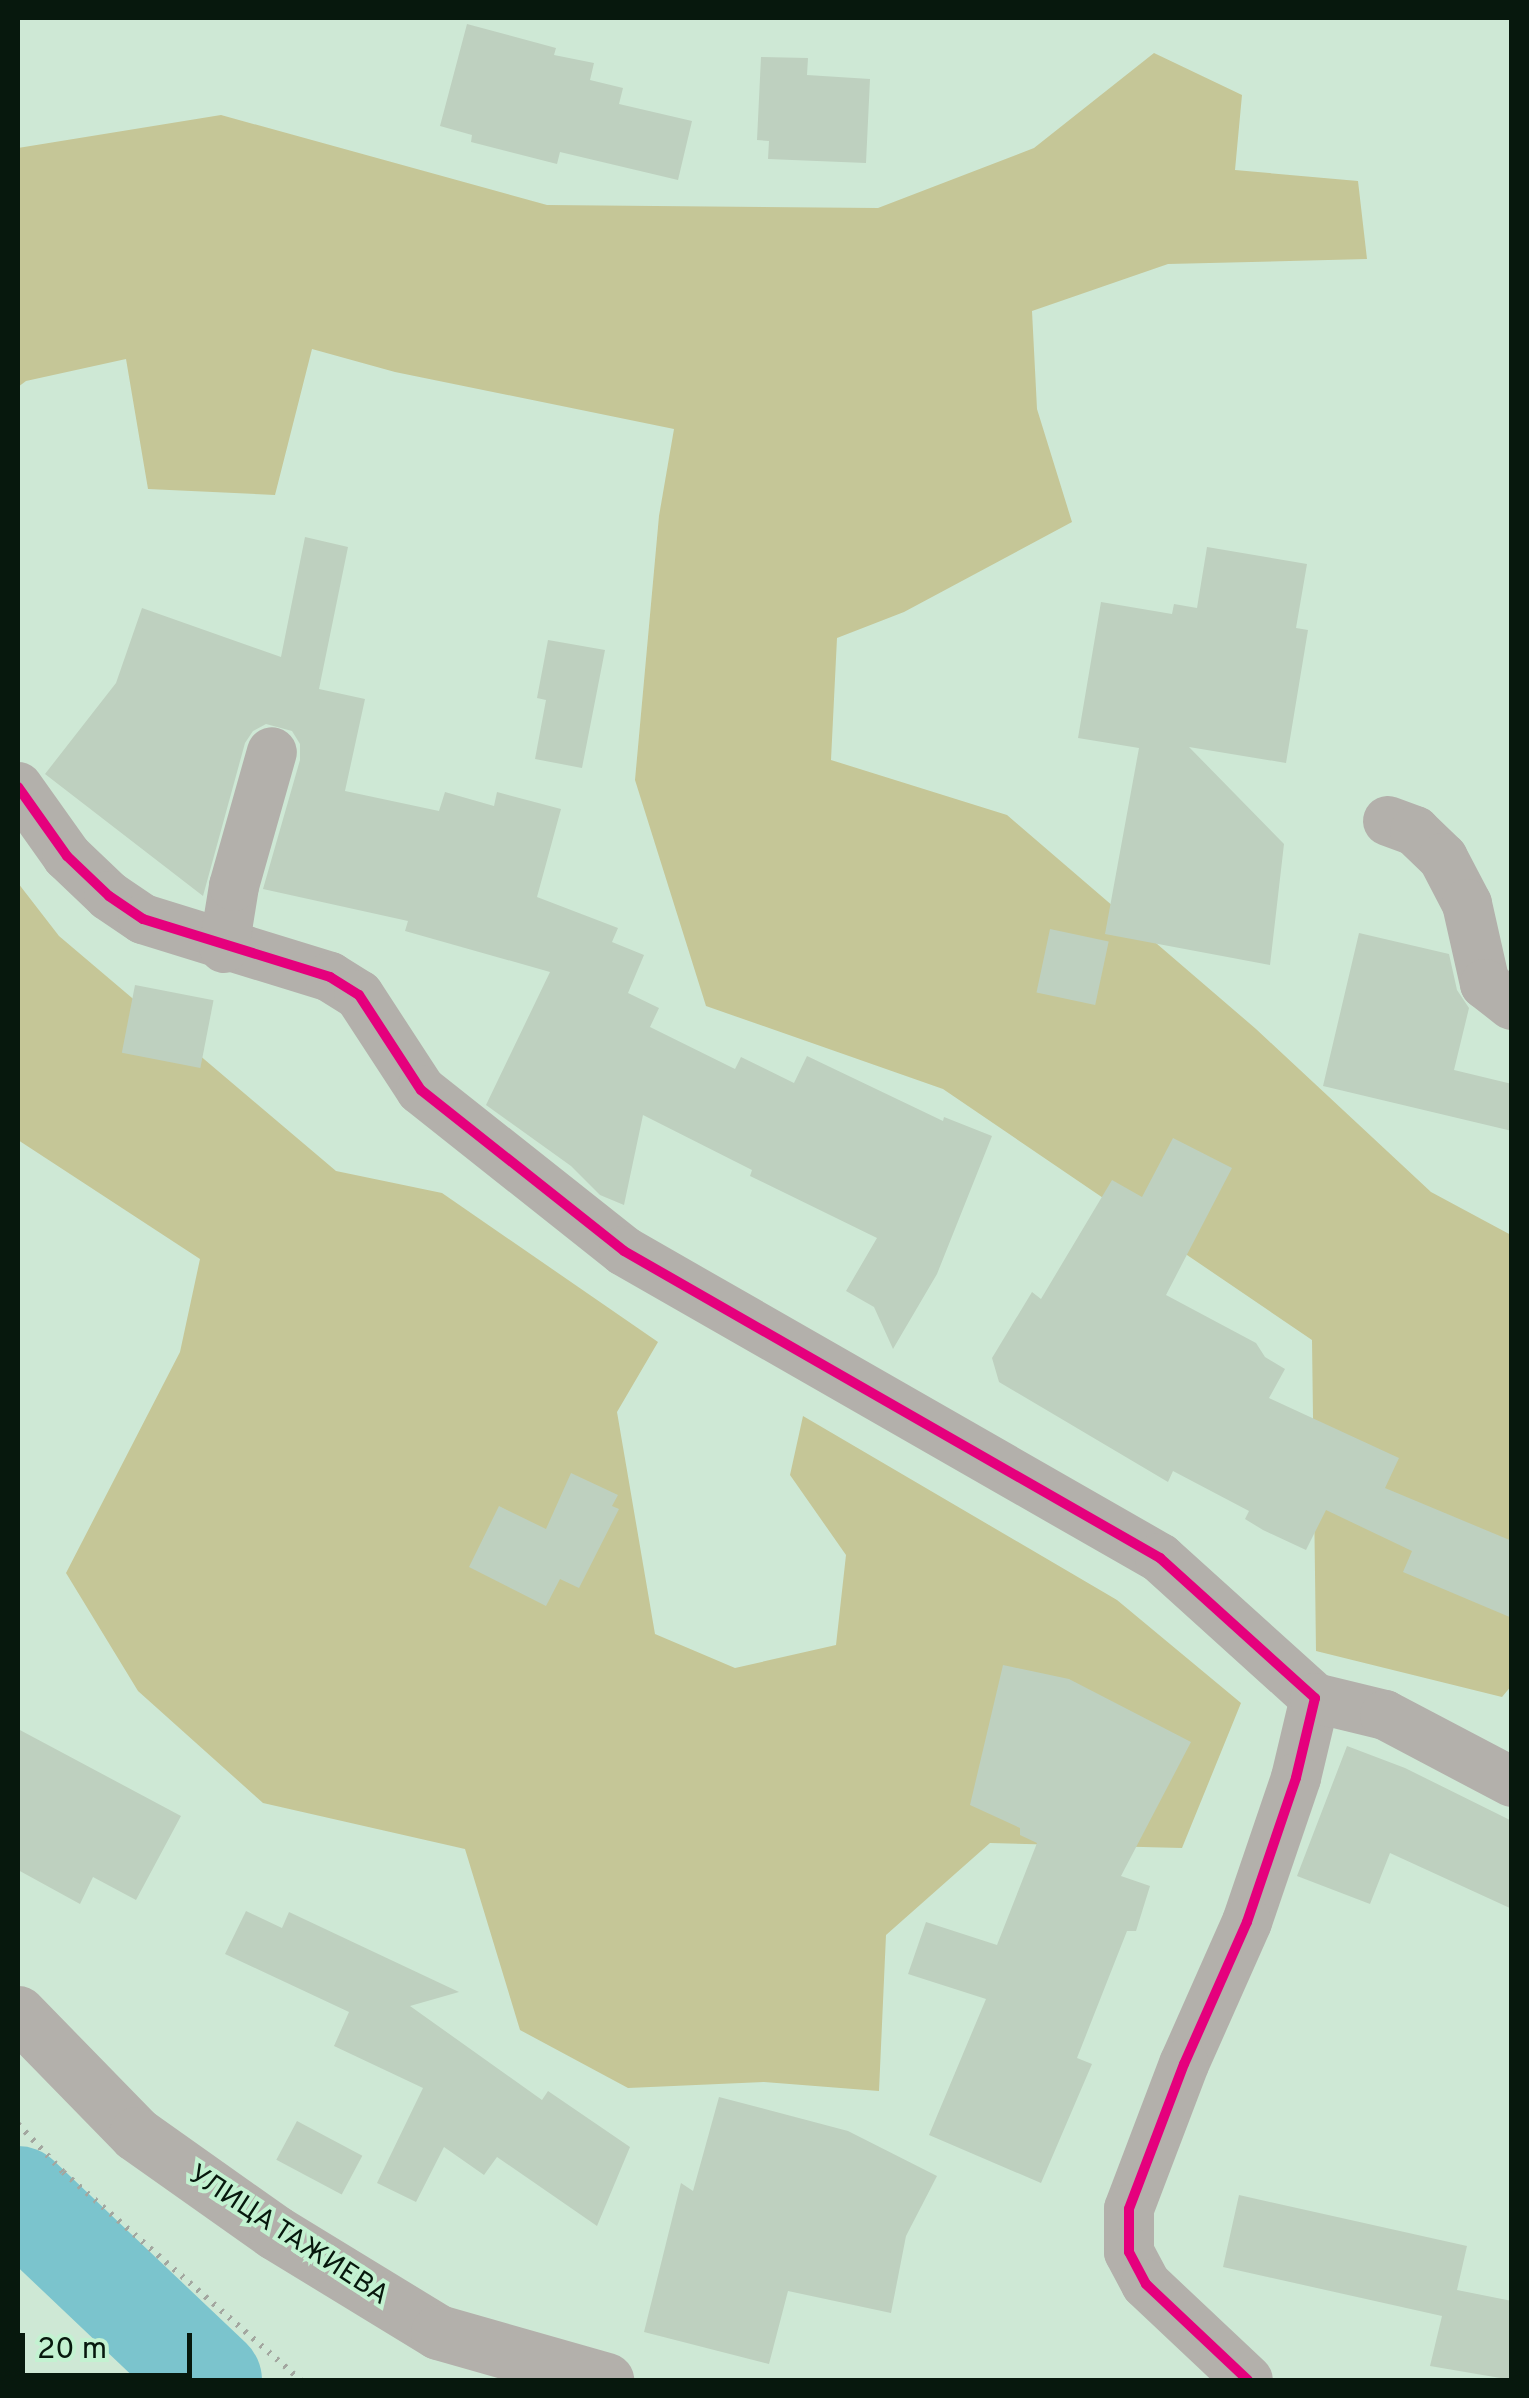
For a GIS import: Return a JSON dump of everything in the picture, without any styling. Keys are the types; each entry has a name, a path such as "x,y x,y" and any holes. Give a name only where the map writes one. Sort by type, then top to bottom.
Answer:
{"street":[{"path":"224,948 234,886 272,752"},
{"path":"18,787 67,856 109,896 143,920 224,948 330,977 360,996 421,1090 624,1250 1160,1558 1315,1698 1385,1715 1512,1782"},
{"path":"1388,820 1416,830 1443,858 1467,904 1485,984 1512,1005"},
{"path":"1248,2380 1146,2284 1129,2252 1129,2208 1184,2064 1247,1922 1296,1778 1315,1698"},
{"name":"УЛИЦА ТАЖИЕВА","path":"18,2013 136,2134 276,2233 438,2332 606,2380"}],"path":[{"path":"18,2124 63,2172 301,2380"}],"green space":[{"path":"1154,53 1242,95 1235,170 1358,181 1367,259 1168,264 1032,311 1037,409 1072,522 904,612 837,638 831,760 1007,815 1256,1029 1431,1192 1511,1235 1512,1685 1502,1697 1316,1651 1312,1340 943,1089 706,1006 635,780 659,516 674,429 395,372 312,349 275,495 148,489 126,359 26,381 18,387 18,148 221,115 547,205 878,208 1034,148"},
{"path":"18,883 59,936 336,1171 442,1193 658,1342 617,1412 655,1634 735,1668 836,1645 846,1555 790,1475 803,1416 1117,1600 1241,1703 1182,1848 990,1843 886,1935 879,2091 764,2082 628,2088 520,2030 465,1849 263,1803 138,1691 66,1573 180,1352 200,1259 18,1140"}],"building":[{"path":"467,24 556,48 554,55 594,63 590,80 623,88 619,104 692,121 678,180 560,152 557,164 471,142 472,135 440,126"},
{"path":"761,57 808,58 807,75 870,79 866,163 768,159 769,141 757,140"},
{"path":"305,537 348,547 319,689 365,699 345,791 439,811 445,792 494,806 497,792 561,809 537,897 618,928 612,942 644,955 628,993 659,1008 650,1027 735,1069 741,1057 794,1083 807,1056 943,1121 944,1117 992,1136 937,1274 893,1349 874,1307 846,1291 877,1238 750,1176 752,1170 643,1115 624,1205 600,1195 571,1166 486,1105 550,972 405,931 408,921 263,889 300,760 300,744 292,731 266,724 253,731 245,743 203,896 45,774 116,683 142,608 281,657"},
{"path":"1207,547 1307,564 1296,628 1308,630 1286,763 1189,747 1284,844 1270,965 1105,934 1139,748 1078,738 1101,602 1172,614 1174,604 1197,608"},
{"path":"548,640 605,650 582,768 535,759 546,700 537,698"},
{"path":"1050,929 1109,941 1095,1005 1036,993"},
{"path":"1359,933 1449,954 1457,990 1469,1008 1454,1070 1512,1084 1512,1131 1323,1086"},
{"path":"135,985 214,1000 200,1068 122,1053"},
{"path":"1173,1138 1232,1168 1166,1295 1256,1343 1265,1357 1285,1369 1269,1398 1399,1458 1385,1488 1512,1541 1512,1618 1403,1572 1412,1551 1326,1510 1306,1550 1245,1519 1249,1511 1173,1471 1168,1482 999,1382 992,1358 1032,1292 1041,1299 1112,1180 1142,1197"},
{"path":"571,1473 618,1495 612,1506 619,1509 579,1588 560,1579 546,1606 469,1567 499,1506 546,1529"},
{"path":"1003,1665 1069,1679 1191,1742 1121,1876 1150,1886 1136,1931 1127,1931 1077,2058 1092,2064 1041,2183 929,2135 986,1999 908,1974 926,1922 997,1945 1037,1843 1020,1835 1020,1828 970,1805"},
{"path":"18,1729 181,1816 136,1900 93,1877 80,1904 18,1870"},
{"path":"1347,1746 1405,1768 1512,1821 1512,1909 1390,1853 1370,1904 1297,1876"},
{"path":"246,1911 282,1928 289,1912 459,1992 410,2006 542,2100 548,2091 630,2147 597,2226 497,2157 484,2175 444,2147 416,2202 377,2183 423,2088 334,2046 349,2012 225,1954"},
{"path":"719,2097 848,2131 937,2176 906,2236 891,2313 788,2291 769,2364 644,2332 681,2183 693,2191"},
{"path":"297,2121 362,2156 342,2195 276,2160"},
{"path":"1239,2195 1467,2246 1457,2290 1512,2301 1512,2380 1430,2366 1442,2316 1223,2267"}],"waterway":[{"path":"18,2197 211,2380"}],"transit line":[{"path":"18,787 67,856 109,896 143,919 330,977 359,995 421,1090 624,1251 1160,1558 1315,1698 1296,1778 1247,1922 1184,2064 1129,2209 1129,2252 1146,2284 1248,2380"}]}
